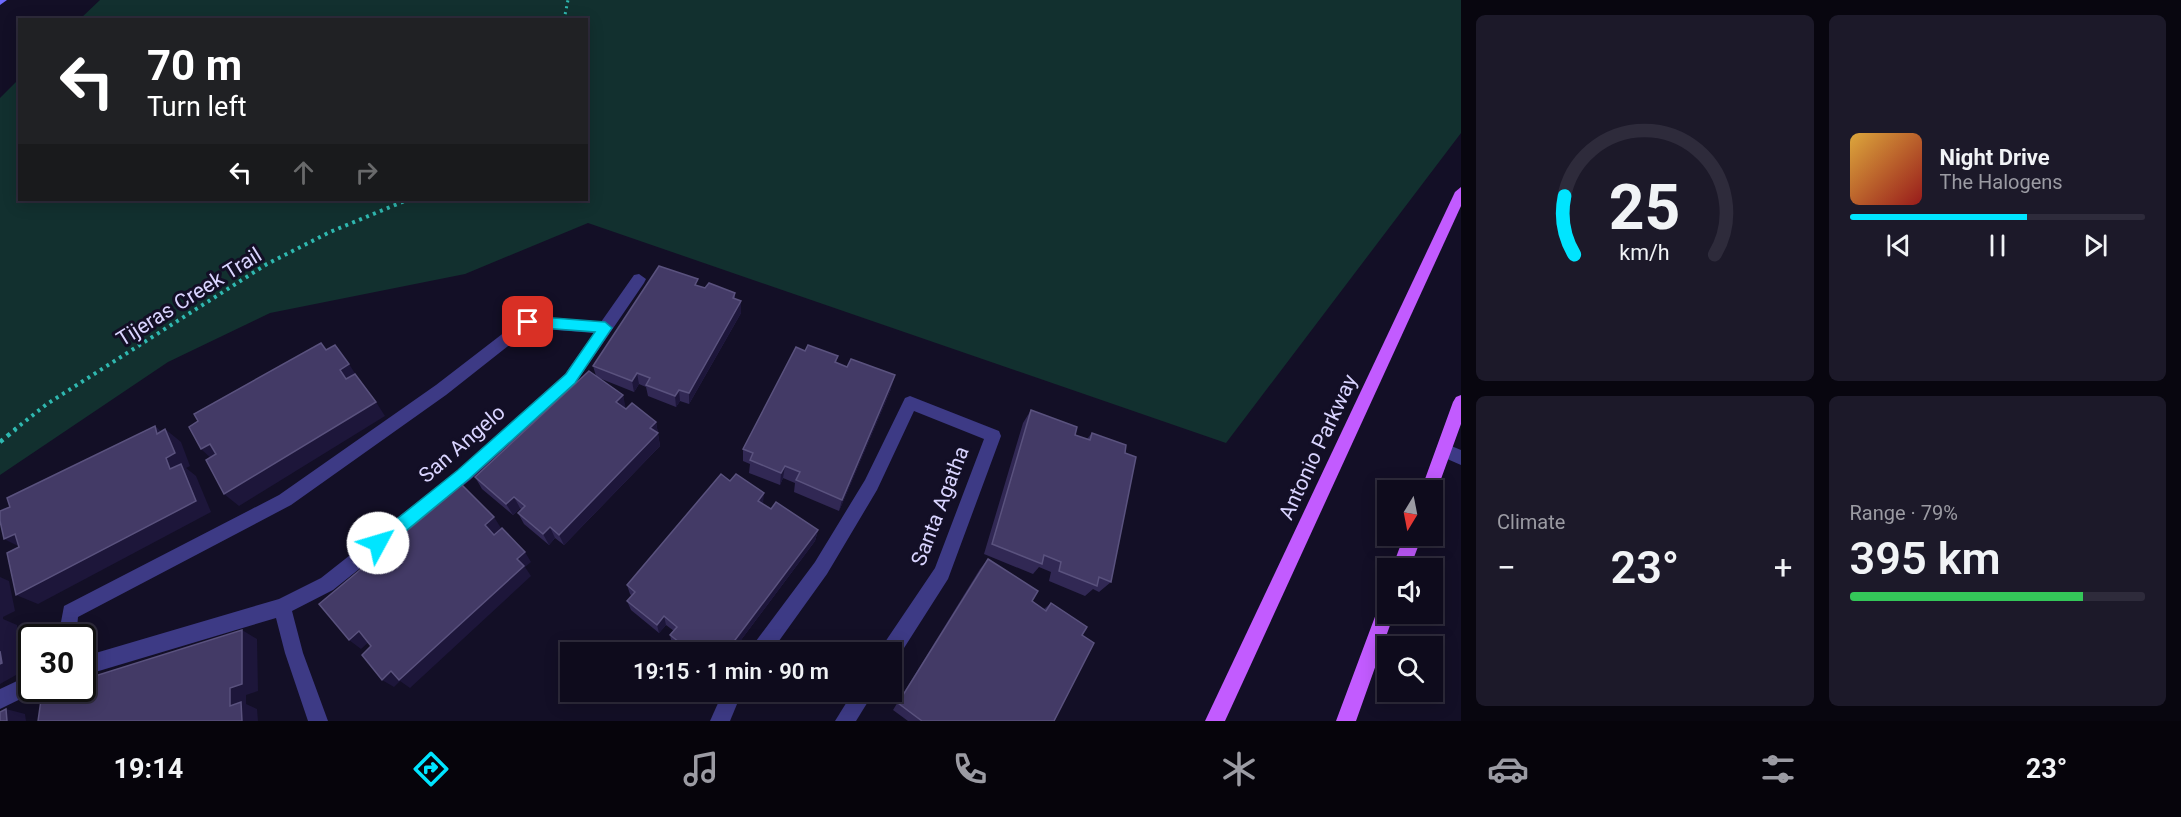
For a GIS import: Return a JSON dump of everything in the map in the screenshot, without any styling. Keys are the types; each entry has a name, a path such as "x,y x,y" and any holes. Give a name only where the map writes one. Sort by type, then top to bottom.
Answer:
{"main road":[{"name":"Antonio Parkway","path":"1215,721 1461,192"},
{"path":"1433,480 1461,402"},
{"path":"1346,721 1381,624"}],"street":[{"name":"San Angelo","path":"96,663 282,607 327,584 464,475 570,379 639,279"},
{"path":"69,624 70,612 285,500 441,390 528,322 605,328"},
{"name":"Santa Agatha","path":"767,642 827,559 871,485 910,403 993,436 942,573 897,642"},
{"path":"1444,450 1461,458"},
{"path":"282,607 294,653 318,721"},
{"path":"0,699 18,690"},
{"path":"720,721 728,702"},
{"path":"844,721 857,702"}],"path":[{"path":"564,18 568,0"},
{"name":"Tijeras Creek Trail","path":"0,442 47,404 267,264 330,232 405,201"}],"green space":[{"path":"100,0 1461,0 1461,133 1226,443 588,223 465,274 270,313 168,362 0,475 0,98 18,80 18,201 588,201 588,18 81,18"}],"building":[{"path":"659,266 698,279 695,285 705,288 709,283 735,293 733,298 741,301 689,393 679,390 675,396 646,385 650,378 637,373 632,381 593,366"},
{"path":"321,343 326,350 335,345 349,364 340,370 346,379 355,374 376,402 224,494 206,460 216,454 210,444 201,449 189,427 198,421 194,414"},
{"path":"808,345 838,356 835,362 847,367 851,359 895,375 842,500 796,480 800,472 785,466 781,473 750,460 753,453 743,449 796,347 805,351"},
{"path":"589,371 623,395 616,402 626,409 632,403 656,422 650,428 658,433 559,535 550,527 543,534 518,513 525,506 514,497 506,504 475,477"},
{"path":"1031,410 1077,427 1075,435 1090,440 1092,433 1126,445 1125,453 1136,457 1111,582 1099,577 1097,586 1059,571 1061,562 1044,555 1042,564 992,544"},
{"path":"155,426 157,434 165,429 175,453 166,458 170,469 181,464 196,501 16,595 7,553 19,547 15,534 4,539 0,521 0,511 10,507 7,498"},
{"path":"721,474 730,481 736,474 764,493 758,501 771,509 776,502 818,530 734,642 679,642 670,635 677,627 664,616 657,625 627,601 635,592 627,585"},
{"path":"462,485 494,517 485,525 494,535 502,528 525,552 517,559 524,566 399,680 391,671 382,680 362,655 371,646 359,631 349,640 319,604"},
{"path":"988,559 1038,591 1032,601 1046,611 1051,603 1087,627 1082,635 1094,643 1054,721 922,721 898,703 902,702 902,697"},
{"path":"242,630 242,684 230,688 230,706 241,702 242,721 38,721 41,702 96,702 96,676"},
{"path":"6,709 7,721 0,721 0,712"}],"route":[{"path":"378,543 464,475 570,379 605,328 528,322"}]}
